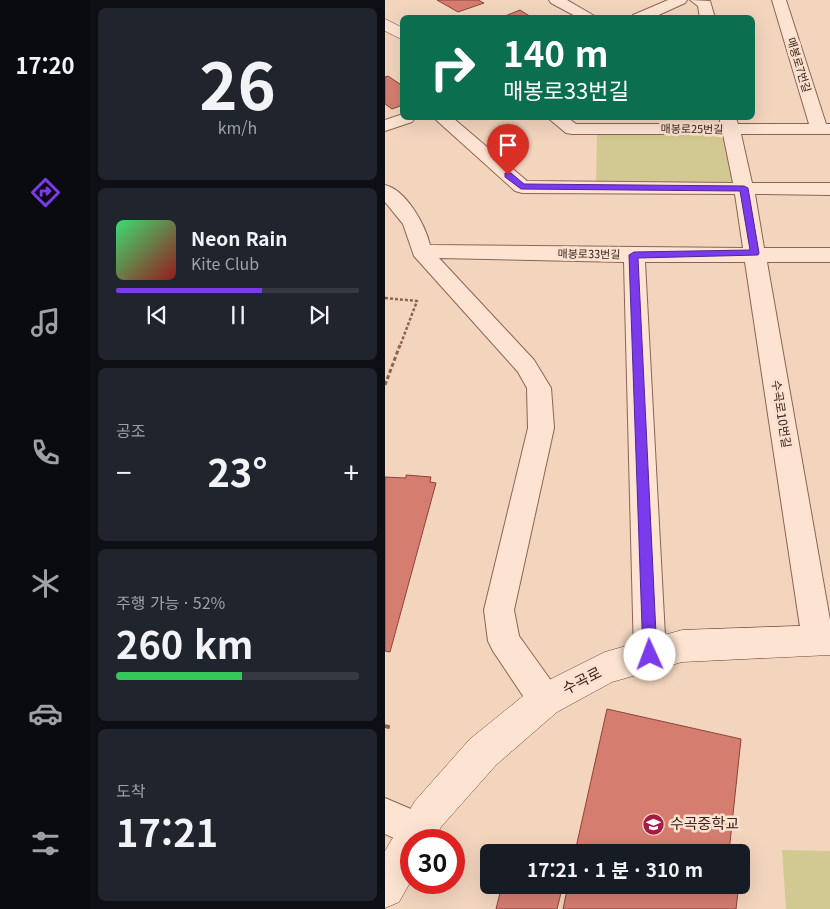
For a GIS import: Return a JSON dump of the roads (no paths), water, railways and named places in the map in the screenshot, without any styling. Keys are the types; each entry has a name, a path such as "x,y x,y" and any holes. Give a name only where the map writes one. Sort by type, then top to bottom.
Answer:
{"street":[{"path":"556,0 585,15"},
{"path":"645,15 679,0"},
{"path":"697,0 705,4 707,15"},
{"name":"매봉로7번길","path":"779,0 825,129"},
{"path":"385,24 400,33"},
{"path":"385,126 401,120"},
{"path":"445,120 521,187 830,189"},
{"name":"매봉로25번길","path":"560,120 572,129 629,123 729,124 825,129"},
{"name":"수곡로10번길","path":"729,124 744,188 824,640"},
{"path":"385,191 406,212 417,229 421,251 526,366 539,388 541,428 499,610 504,642 545,700"},
{"name":"매봉로33번길","path":"421,251 634,255 830,254"},
{"path":"634,255 650,655"},
{"name":"수곡로","path":"419,829 428,814 483,752 545,700 605,668 683,646 824,640"},
{"path":"385,816 402,829"},
{"name":"수곡로","path":"385,888 400,862"}],"place":[{"name":"수곡중학교","path":"654,824"}]}
